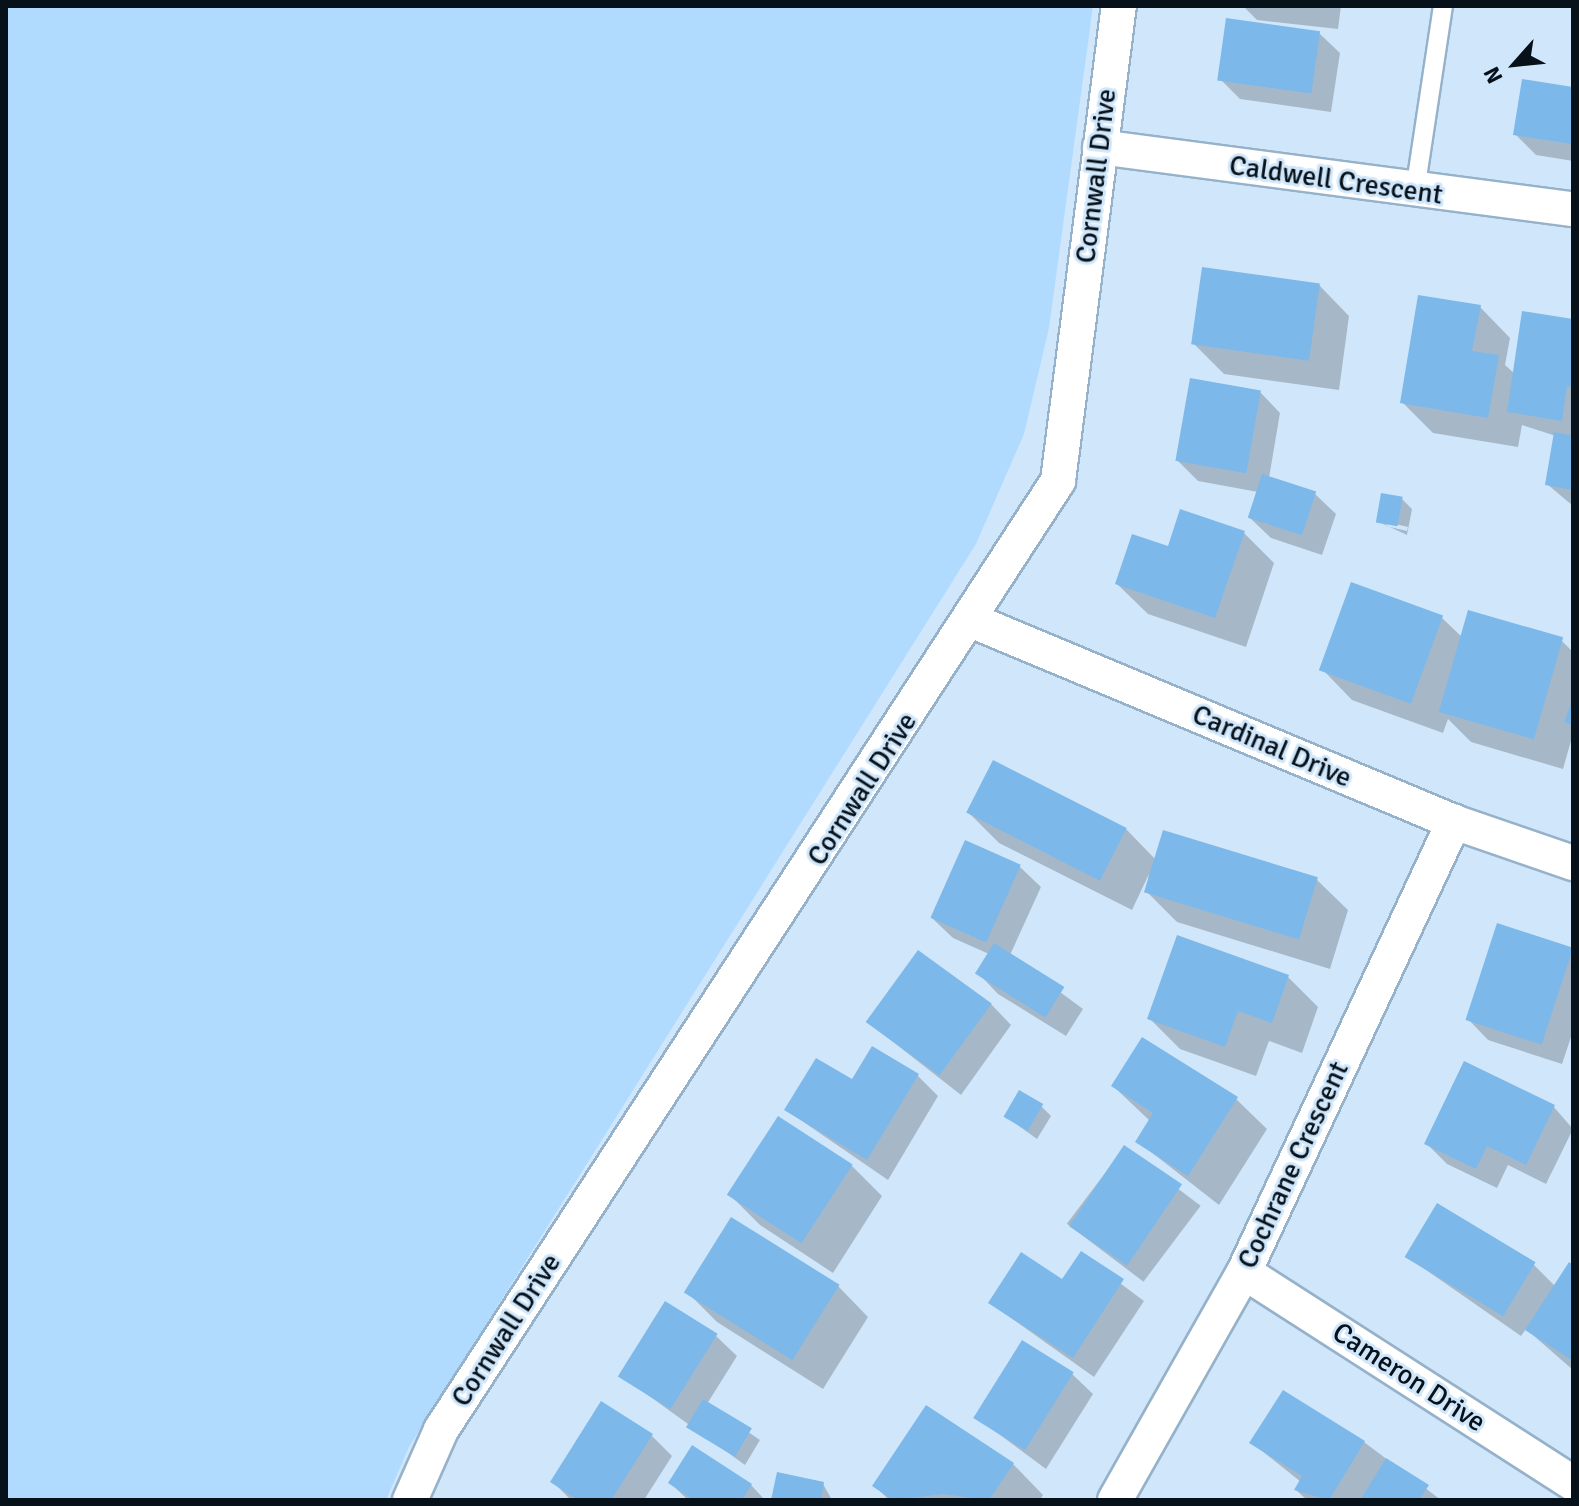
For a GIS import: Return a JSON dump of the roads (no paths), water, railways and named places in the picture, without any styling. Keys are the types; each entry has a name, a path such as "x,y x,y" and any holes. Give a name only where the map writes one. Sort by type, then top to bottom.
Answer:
{"street":[{"name":"Cornwall Drive","path":"410,1500 441,1430 973,621 1058,481 1119,6"},
{"name":"Caldwell Crescent","path":"1100,147 1415,191 1573,209"},
{"name":"Cardinal Drive","path":"973,621 1454,822 1573,863"},
{"name":"Cochrane Crescent","path":"1115,1500 1244,1272 1454,822"},
{"name":"Cameron Drive","path":"1244,1272 1573,1483"}],"lane":[{"path":"1415,191 1443,6"}]}
